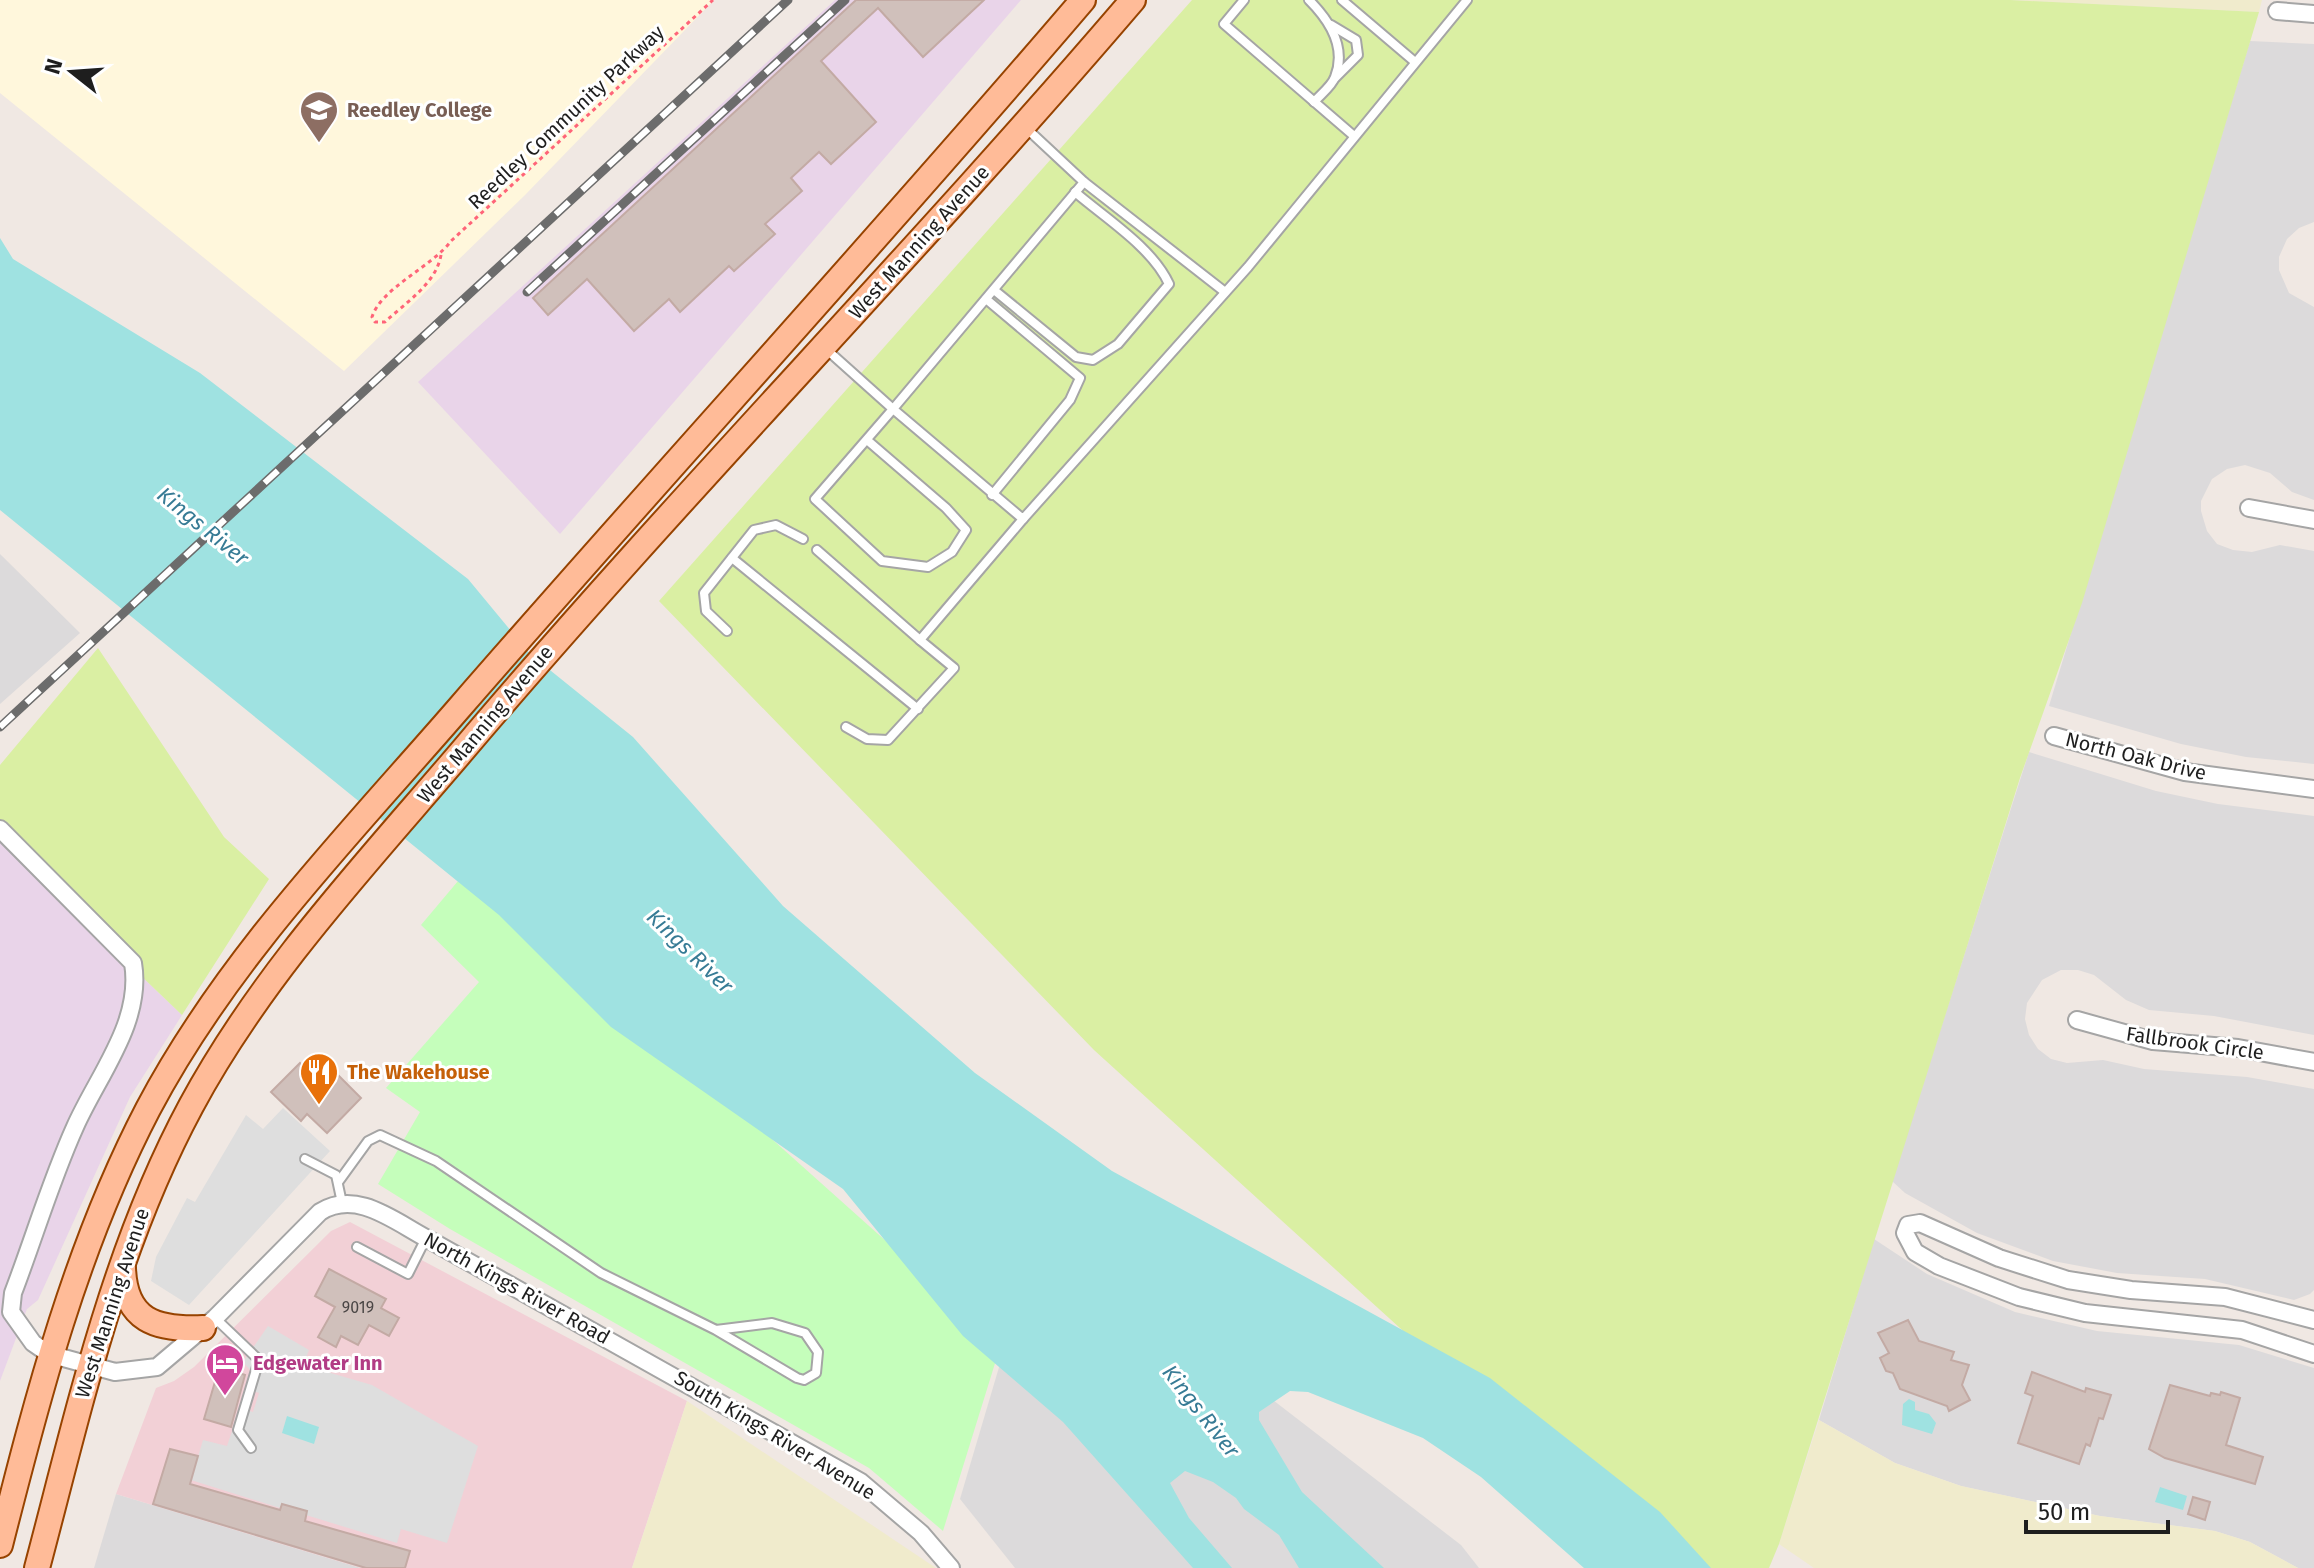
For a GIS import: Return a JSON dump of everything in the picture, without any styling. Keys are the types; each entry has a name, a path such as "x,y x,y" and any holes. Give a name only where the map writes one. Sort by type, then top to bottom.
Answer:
{"main road":[{"name":"West Manning Avenue","path":"0,1545 49,1354 96,1222 149,1108 200,1022 308,883 566,585 935,174 1083,0"},
{"name":"West Manning Avenue","path":"37,1568 90,1365 122,1260 169,1149 230,1039 288,957 588,603 1024,127 1133,0"},
{"path":"122,1260 129,1300 144,1319 164,1328 209,1323"}],"street":[{"path":"2277,11 2314,14"},
{"path":"2249,508 2314,520"},
{"name":"North Oak Drive","path":"2054,736 2185,772 2314,789"},
{"path":"0,829 133,963 137,986 119,1044 75,1127 6,1316 49,1354 123,1372 157,1367 209,1323 320,1212 342,1203"},
{"name":"Fallbrook Circle","path":"2077,1020 2153,1041 2238,1048 2314,1062"},
{"name":"North Kings River Road","path":"342,1203 366,1206 667,1371"},
{"path":"2314,1320 2225,1297 2131,1290 2068,1280 1999,1258 1920,1223 1908,1225 1905,1233 1915,1252 1939,1266 2019,1297 2085,1313 2242,1330 2314,1353"},
{"name":"South Kings River Avenue","path":"667,1371 861,1482 912,1524 951,1568"}],"lane":[{"path":"1244,0 1224,24 1354,136"},
{"path":"1309,0 1330,25 1356,40 1358,55 1314,102"},
{"path":"1342,0 1415,62"},
{"path":"920,640 1225,292 1467,0"},
{"path":"1330,25 1338,51 1335,78"},
{"path":"1024,127 1084,182 1225,292"},
{"path":"867,440 946,508 966,530 952,552 928,567 882,561 815,499 1084,182"},
{"path":"994,290 1076,357 1093,360 1118,344 1169,284 1163,271 1145,253 1075,192"},
{"path":"986,299 1080,378 1070,400 992,495"},
{"path":"824,346 1023,519"},
{"path":"727,631 706,611 704,593 754,530 776,525 803,539"},
{"path":"817,550 954,668 888,740 867,739 846,727"},
{"path":"732,558 918,709"},
{"path":"339,1181 368,1141 380,1135 389,1137 436,1161 601,1273 716,1330 797,1378 804,1380 816,1373 818,1352 813,1341 794,1328 759,1323 716,1330"},
{"path":"305,1159 332,1171 339,1181 342,1203"},
{"path":"357,1247 408,1274 426,1238"},
{"path":"209,1323 259,1360 276,1366"},
{"path":"251,1448 238,1430 259,1360"}],"path":[{"name":"Reedley Community Parkway","path":"441,255 439,268 430,280 385,322 375,322 372,317 378,305 441,255 451,241 713,0"}],"shaded area":[{"name":"Reedley College","path":"0,0 714,0 525,195 344,371 0,93"},
{"path":"835,0 1021,0 560,534 418,382"},
{"path":"2010,0 2262,0 2259,12"},
{"path":"2250,41 2314,44 2314,222 2299,228 2287,239 2279,257 2279,270 2289,293 2314,307 2314,500 2292,492 2270,473 2245,465 2227,469 2212,479 2201,501 2201,511 2207,531 2217,544 2233,550 2252,552 2280,545 2314,551 2314,764 2246,757 2181,744 2049,706"},
{"path":"0,554 80,633 0,704"},
{"path":"2029,752 2156,791 2218,804 2314,816 2314,1035 2214,1016 2149,1010 2126,1000 2094,975 2078,970 2061,970 2042,980 2027,1003 2025,1019 2029,1035 2038,1049 2051,1059 2067,1063 2103,1060 2144,1069 2247,1077 2314,1089 2314,1290 2310,1294 2294,1300 2205,1279 2117,1273 2053,1261 1977,1233 1905,1193 1892,1181"},
{"path":"0,841 182,1015 130,1097 38,1300 27,1309 0,1381"},
{"path":"283,1108 330,1151 189,1305 151,1281 156,1257 187,1198 195,1202 246,1115 263,1129"},
{"path":"350,1222 687,1401 632,1568 361,1568 116,1494 156,1388 174,1381 194,1367 331,1231"},
{"path":"1039,1232 1104,1270 1461,1545 1479,1568 1015,1568 960,1499"},
{"path":"1874,1239 1927,1274 2015,1312 2097,1331 2239,1345 2314,1368 2314,1568 2298,1568 2250,1542 2215,1531 2100,1516 1961,1486 1895,1463 1819,1420"},
{"path":"268,1326 309,1350 303,1365 372,1385 478,1446 447,1543 401,1529 397,1543 306,1515 307,1511 282,1504 280,1508 191,1480 203,1440 227,1446 240,1408 253,1412 259,1393 245,1388 251,1371 243,1362"},
{"path":"687,1401 936,1568 632,1568"},
{"path":"1819,1420 1895,1463 1961,1486 2100,1516 2215,1531 2250,1542 2298,1568 1814,1568 1779,1544"},
{"path":"116,1494 361,1568 94,1568"}],"green space":[{"path":"1192,0 2010,0 2259,12 2082,603 2020,778 1769,1568 1664,1568 1094,1050 659,601"},
{"path":"98,648 224,837 269,879 182,1015 0,841 0,765"},
{"path":"469,868 1001,1344 943,1531 869,1468 450,1229 378,1184 420,1112 386,1088 479,982 421,925"}],"water":[{"name":"Kings River","path":"0,238 13,259 200,373 468,579 530,654 633,737 783,906 975,1073 1112,1171 1490,1378 1660,1512 1711,1568 1584,1568 1481,1477 1423,1438 1308,1392 1290,1391 1259,1412 1259,1420 1302,1492 1384,1568 1299,1568 1279,1535 1244,1509 1236,1498 1213,1482 1185,1471 1170,1483 1189,1518 1232,1568 1193,1568 1063,1422 963,1336 843,1189 611,1027 499,915 0,510"},
{"path":"1909,1399 1915,1402 1915,1410 1929,1414 1936,1423 1932,1434 1902,1425 1903,1404"},
{"path":"287,1416 319,1427 314,1444 282,1433"},
{"path":"2160,1487 2187,1496 2183,1510 2155,1502"}],"building":[{"path":"856,0 984,0 923,57 878,8 821,61 876,122 831,164 819,152 791,178 802,191 765,224 775,234 734,271 729,266 680,312 669,299 634,331 587,279 548,315 533,298"},
{"name":"The Wakehouse","path":"300,1063 316,1079 329,1066 361,1098 327,1133 307,1114 301,1121 271,1092"},
{"path":"329,1269 386,1299 381,1308 399,1318 389,1336 369,1325 358,1345 341,1336 336,1347 318,1337 335,1307 315,1296"},
{"path":"1908,1320 1919,1341 1954,1352 1951,1360 1969,1365 1962,1385 1970,1400 1949,1411 1947,1406 1900,1389 1893,1373 1886,1371 1880,1358 1889,1353 1878,1333"},
{"name":"Edgewater Inn","path":"230,1370 245,1375 231,1427 204,1419 217,1375 228,1378"},
{"path":"2032,1372 2085,1392 2086,1388 2111,1395 2103,1419 2099,1418 2090,1446 2086,1444 2079,1464 2018,1443 2033,1396 2025,1393"},
{"path":"2170,1385 2210,1396 2211,1393 2220,1395 2221,1392 2240,1398 2226,1445 2263,1457 2255,1484 2165,1458 2149,1449"},
{"path":"170,1449 198,1456 190,1484 280,1510 282,1504 307,1511 305,1521 410,1551 405,1568 366,1568 153,1504"},
{"path":"2193,1497 2210,1502 2205,1520 2188,1514"}],"railway":[{"path":"0,727 788,0"},
{"path":"527,292 845,0"}],"place":[{"name":"Reedley College","path":"319,144"},
{"name":"The Wakehouse","path":"319,1106"},
{"name":"Edgewater Inn","path":"225,1397"}]}
